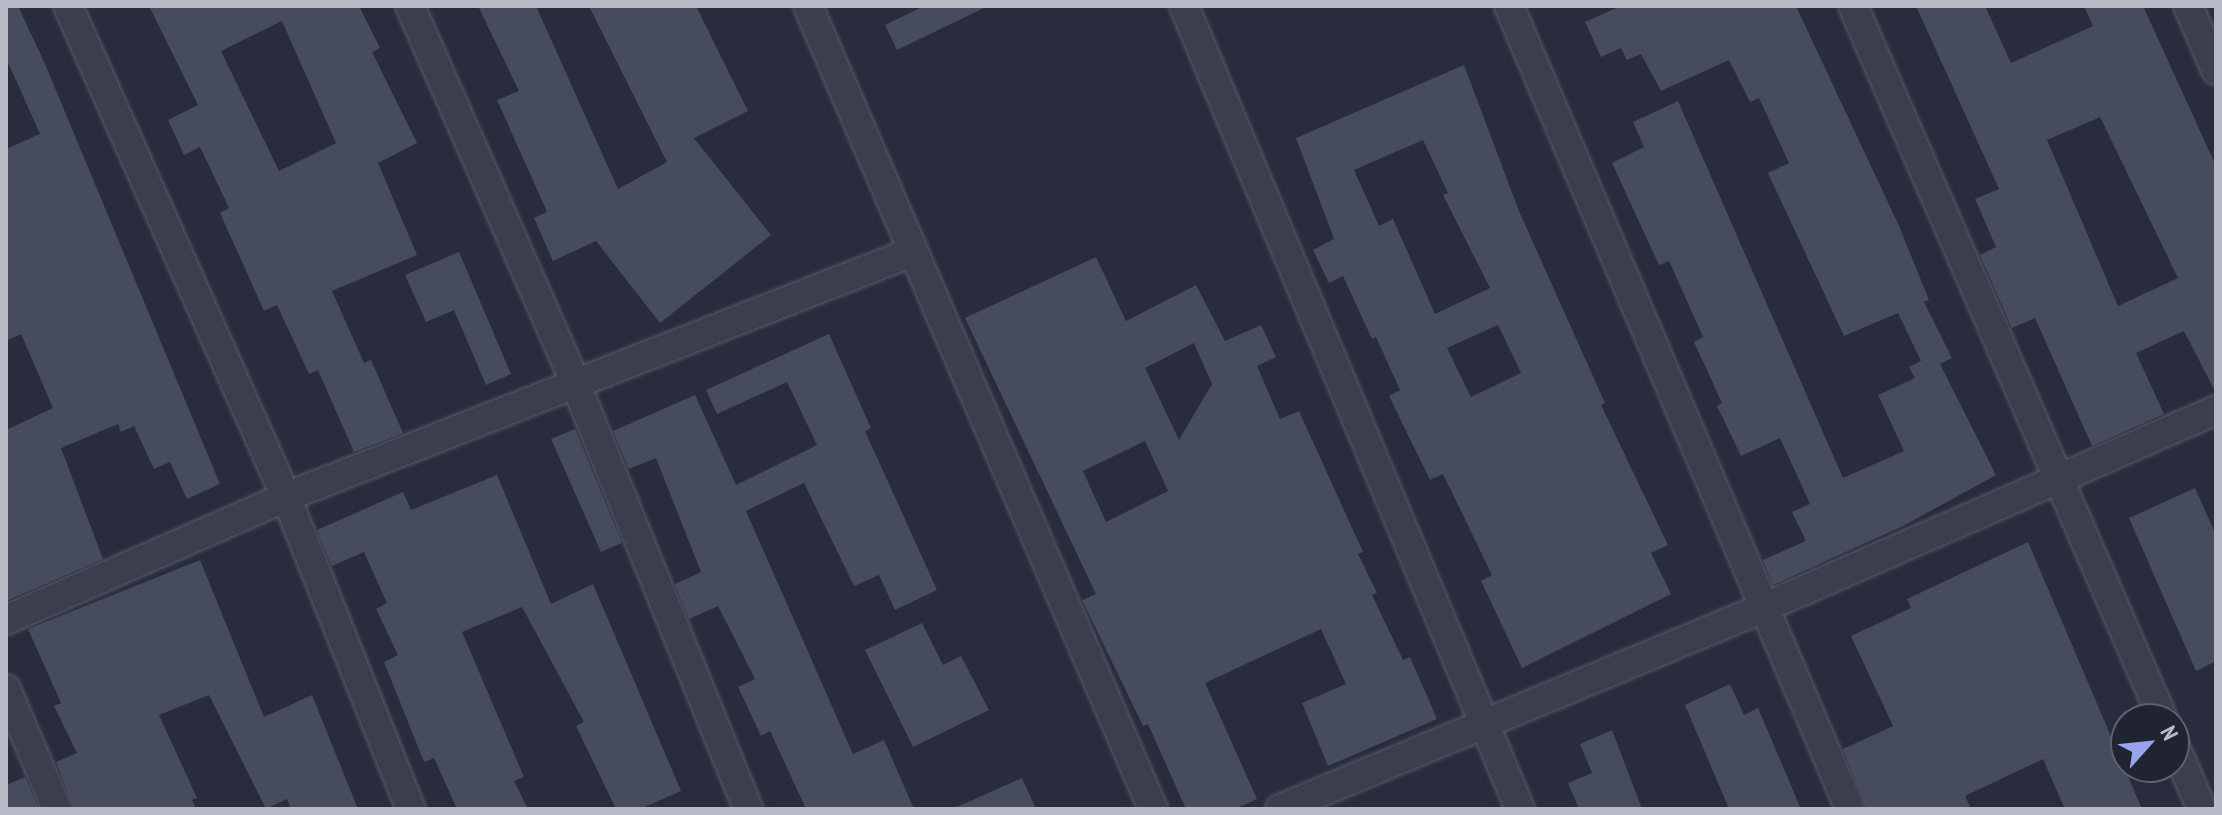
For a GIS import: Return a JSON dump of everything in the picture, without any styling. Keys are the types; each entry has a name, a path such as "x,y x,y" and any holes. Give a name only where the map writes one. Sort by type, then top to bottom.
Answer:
{"street":[{"path":"68,6 286,497 411,809"},
{"path":"410,6 576,385 748,809"},
{"path":"808,6 910,253 1153,809"},
{"path":"1184,6 1520,809"},
{"path":"1509,6 1850,809"},
{"path":"1853,6 2156,703"},
{"path":"2188,6 2216,70"},
{"path":"6,620 286,497 910,253"},
{"path":"1280,809 1763,608 2057,476 2216,410"},
{"path":"6,689 57,809"},
{"path":"2190,782 2202,809"}],"building":[{"path":"6,6 18,6 45,64 220,484 187,499 170,462 154,469 134,426 121,432 118,424 61,448 103,559 6,601 6,430 53,408 21,334 6,341 6,149 40,134 6,58"},
{"path":"149,6 359,6 380,48 372,52 417,143 378,163 417,255 332,291 364,363 371,360 403,433 354,452 318,370 309,374 277,305 264,311 220,213 229,208 200,147 184,155 168,120 198,105","holes":["282,21 336,143 279,171 221,51"]},
{"path":"478,6 536,6 618,189 667,162 589,6 696,6 748,111 694,138 771,235 660,323 596,241 553,261 534,218 547,212 497,100 519,91"},
{"path":"924,6 988,6 897,50 885,25"},
{"path":"1621,6 1796,6 1899,226 1929,300 1924,302 1952,358 1940,364 1996,475 1903,526 1773,585 1763,560 1806,541 1792,512 1810,504 1780,438 1741,456 1717,406 1722,403 1694,342 1703,337 1669,261 1659,265 1612,163 1644,147 1633,122 1678,101 1843,478 1904,451 1878,395 1915,378 1909,367 1921,361 1898,313 1844,336 1768,173 1789,163 1759,98 1750,102 1729,60 1661,91 1641,54 1627,60 1621,48 1601,57 1585,22"},
{"path":"1916,6 1985,6 2011,63 2093,26 2084,6 2143,6 2216,166 2216,393 2184,331 2136,353 2164,414 2092,446 2035,318 2012,328 1980,255 1996,247 1975,199 1999,189","holes":["2100,117 2178,278 2118,306 2047,140"]},
{"path":"1464,65 1519,211 1605,403 1601,405 1668,545 1651,553 1671,594 1522,668 1481,581 1492,575 1443,474 1430,480 1389,396 1400,390 1376,337 1372,339 1343,276 1329,283 1313,250 1334,239 1296,138","holes":["1423,140 1448,193 1443,195 1490,288 1435,314 1393,219 1379,226 1354,170","1498,325 1521,373 1471,397 1447,348"]},
{"path":"459,252 511,374 486,385 454,310 426,322 405,275"},
{"path":"1096,257 1126,321 1196,285 1225,341 1261,325 1276,357 1257,366 1280,419 1299,411 1363,552 1358,554 1377,593 1372,595 1403,660 1410,657 1437,719 1328,766 1302,703 1346,684 1321,629 1205,683 1257,799 1235,809 1186,809 1148,724 1143,726 1082,600 1096,594 965,318","holes":["1194,343 1212,384 1179,440 1145,368","1145,441 1168,491 1106,522 1083,471"]},
{"path":"829,334 871,428 865,431 937,590 895,610 879,575 854,586 804,483 746,511 853,754 884,740 914,809 806,809 770,731 761,736 738,687 755,679 718,606 689,619 675,584 701,572 656,458 629,469 613,431 695,395 736,485 817,445 787,382 717,414 706,390"},
{"path":"575,429 622,543 601,552 551,439"},
{"path":"497,475 551,604 593,584 681,791 640,809 616,809 576,726 584,722 522,607 462,632 524,777 514,781 528,809 457,809 434,758 424,762 384,662 398,655 376,609 387,603 364,552 332,566 317,530 403,492 411,510"},
{"path":"2195,488 2216,535 2216,661 2196,671 2129,518"},
{"path":"2028,542 2110,734 2110,783 2131,783 2142,809 2065,809 2043,759 1965,796 1971,809 1867,809 1843,749 1893,726 1851,636 1911,608 1907,599"},
{"path":"200,560 264,717 312,695 358,809 291,809 287,799 266,809 209,695 159,715 197,798 192,800 196,809 74,809 56,762 77,753 54,706 61,703 28,629"},
{"path":"922,623 943,665 961,656 989,710 913,747 865,650"},
{"path":"1730,684 1744,715 1758,708 1801,809 1729,809 1685,705"},
{"path":"1612,730 1642,809 1579,809 1568,783 1592,773 1580,744"},
{"path":"25,777 39,809 6,809 6,785"},
{"path":"1022,778 1036,809 952,809"}]}
